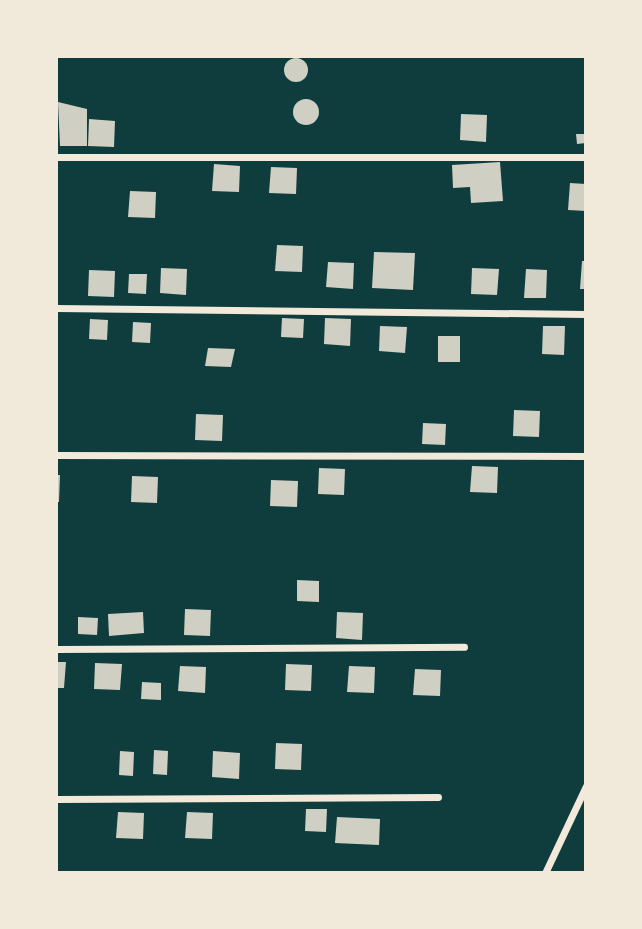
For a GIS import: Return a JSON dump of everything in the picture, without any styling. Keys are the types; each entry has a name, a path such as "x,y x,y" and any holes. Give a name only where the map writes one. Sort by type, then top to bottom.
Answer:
{"street":[{"path":"56,157 586,157"},
{"path":"56,308 586,314"},
{"path":"56,454 586,456"},
{"path":"56,649 464,648"},
{"path":"545,873 586,786"},
{"path":"56,799 438,797"}],"building":[{"path":"296,58 305,61 308,70 305,79 296,82 287,79 284,70 287,61"},
{"path":"306,99 315,103 319,112 315,121 306,125 297,121 293,112 297,103"},
{"path":"58,102 87,109 87,146 60,146"},
{"path":"461,114 487,115 486,142 460,140"},
{"path":"89,119 115,121 114,147 88,146"},
{"path":"576,134 586,134 586,143 577,144"},
{"path":"500,162 503,201 471,203 470,187 453,188 452,165"},
{"path":"214,164 240,166 239,192 212,191"},
{"path":"271,167 297,168 296,194 269,193"},
{"path":"570,183 586,184 586,211 568,210"},
{"path":"130,191 156,192 155,218 128,217"},
{"path":"277,245 303,246 302,272 275,271"},
{"path":"374,252 415,253 413,290 372,288"},
{"path":"582,261 586,261 586,289 580,289"},
{"path":"328,262 354,263 353,289 326,287"},
{"path":"161,268 187,269 186,295 160,293"},
{"path":"472,268 499,269 497,295 471,294"},
{"path":"526,269 547,270 546,298 524,298"},
{"path":"89,270 115,271 114,297 88,296"},
{"path":"129,274 147,274 146,294 128,293"},
{"path":"282,318 304,319 303,338 281,337"},
{"path":"325,318 351,319 350,346 324,344"},
{"path":"90,319 108,320 107,340 89,339"},
{"path":"133,322 151,323 150,343 132,342"},
{"path":"380,326 407,327 405,353 379,351"},
{"path":"543,326 565,326 564,355 542,354"},
{"path":"438,336 460,336 460,362 438,362"},
{"path":"208,348 235,349 231,367 205,366"},
{"path":"514,410 540,411 539,437 513,436"},
{"path":"196,414 223,415 222,441 195,440"},
{"path":"423,423 446,424 445,445 422,444"},
{"path":"472,466 498,467 497,493 470,492"},
{"path":"319,468 345,469 344,495 318,494"},
{"path":"56,475 60,475 59,502 56,502"},
{"path":"132,476 158,477 157,503 131,502"},
{"path":"271,480 298,481 297,507 270,506"},
{"path":"297,580 319,581 319,602 297,601"},
{"path":"185,609 211,610 210,636 184,635"},
{"path":"143,612 144,633 109,636 108,614"},
{"path":"337,612 363,613 362,640 336,638"},
{"path":"78,617 98,618 97,635 78,634"},
{"path":"56,662 66,662 64,688 56,688"},
{"path":"95,663 122,664 120,690 94,689"},
{"path":"286,664 312,665 311,691 285,690"},
{"path":"180,666 206,667 205,693 178,691"},
{"path":"349,666 375,667 374,693 347,692"},
{"path":"415,669 441,670 440,696 413,695"},
{"path":"142,682 161,683 161,700 141,699"},
{"path":"276,743 302,744 301,770 275,769"},
{"path":"154,750 168,751 167,775 153,774"},
{"path":"120,751 134,752 133,776 119,775"},
{"path":"213,751 240,753 239,779 212,777"},
{"path":"306,809 327,809 326,832 305,831"},
{"path":"118,812 144,813 143,839 116,838"},
{"path":"187,812 213,813 212,839 185,838"},
{"path":"337,817 380,819 379,845 335,843"}]}
